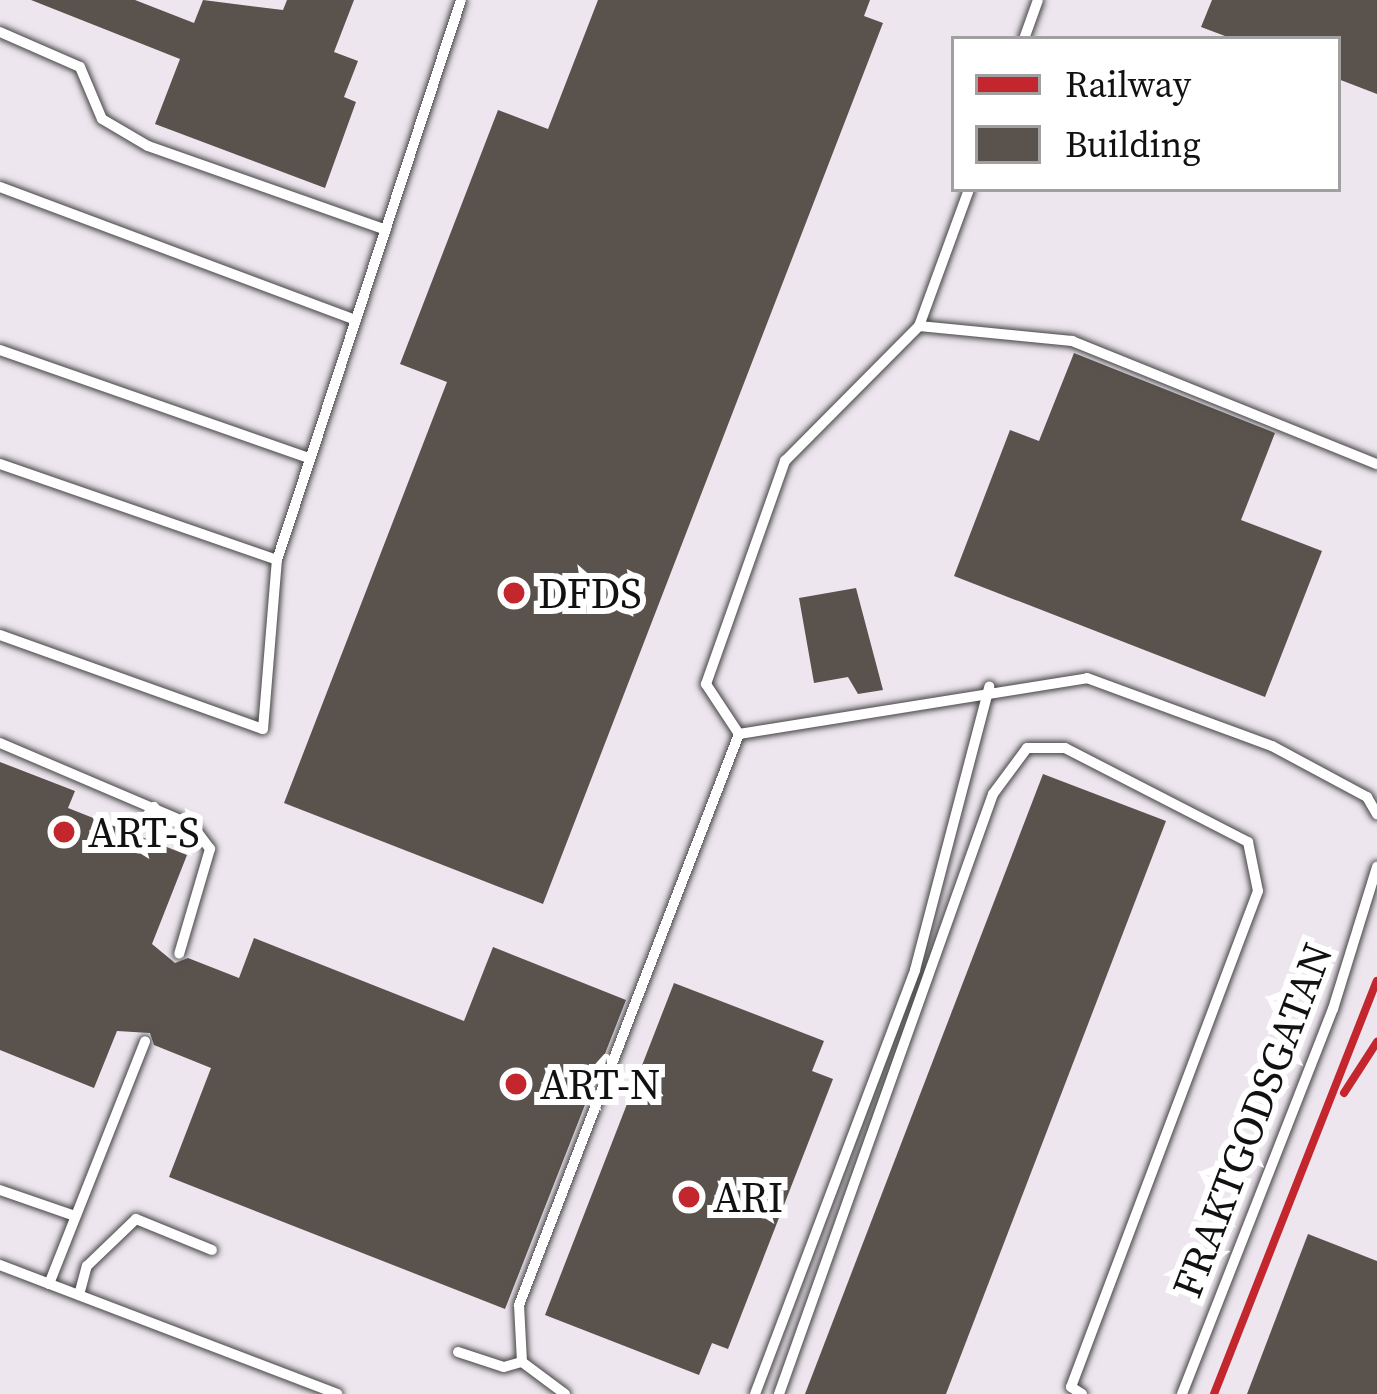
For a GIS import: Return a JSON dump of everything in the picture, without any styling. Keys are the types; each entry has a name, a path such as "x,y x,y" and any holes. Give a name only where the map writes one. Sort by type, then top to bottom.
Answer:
{"lane":[{"path":"0,635 263,729 277,560 306,457 461,0"},
{"path":"1025,36 1038,0"},
{"path":"0,32 80,67 103,119 148,146 386,230"},
{"path":"0,187 356,320"},
{"path":"739,734 706,684 785,461 919,326 968,192"},
{"path":"919,326 1072,341 1377,464"},
{"path":"0,350 306,457"},
{"path":"0,464 277,560"},
{"path":"739,734 1068,676 1113,683 1272,746 1367,797 1377,814"},
{"path":"755,1394 915,970 989,687"},
{"path":"522,1362 519,1305 739,734"},
{"path":"0,743 192,825 210,850 179,954"},
{"path":"779,1394 993,794 1027,748 1065,748 1248,842 1258,891 1071,1387 1082,1394"},
{"name":"FRAKTGODSGATAN","path":"1182,1394 1333,1009 1377,867"},
{"path":"50,1284 145,1041"},
{"path":"0,1190 75,1216"},
{"path":"79,1294 87,1266 136,1219 212,1250"},
{"path":"0,1265 337,1394"},
{"path":"458,1352 503,1367 522,1362"},
{"path":"522,1362 566,1394"}],"shaded area":[{"path":"0,0 1377,0 1377,1394 0,1394"}],"building":[{"path":"31,0 135,0 194,23 203,0 283,10 287,0 354,0 334,52 358,61 344,97 356,102 325,188 155,124 180,59"},
{"name":"DFDS","path":"598,0 870,0 864,16 883,23 543,904 284,803 447,382 400,364 498,110 548,129"},
{"path":"1212,0 1377,0 1377,94 1341,80 1341,36 1225,36 1201,27"},
{"path":"1074,353 1275,433 1241,520 1322,551 1265,697 954,576 1010,430 1039,441"},
{"path":"856,588 883,690 858,694 848,677 814,683 799,598"},
{"path":"0,762 75,791 68,808 187,855 152,944 175,963 188,958 239,978 254,938 464,1021 493,947 626,1000 505,1309 169,1177 211,1068 154,1045 150,1033 117,1031 94,1088 0,1050"},
{"path":"1043,774 1166,821 946,1394 805,1394"},
{"name":"ARI","path":"674,983 824,1041 812,1071 833,1079 728,1349 712,1343 699,1375 545,1315"},
{"path":"1308,1234 1377,1261 1377,1394 1247,1394"}],"railway":[{"path":"1214,1394 1377,981"},
{"path":"1344,1093 1377,1042"}],"place":[{"name":"DFDS","path":"514,593"},
{"name":"ART-S","path":"64,832"},
{"name":"ART-N","path":"516,1084"},
{"name":"ARI","path":"689,1197"}]}
